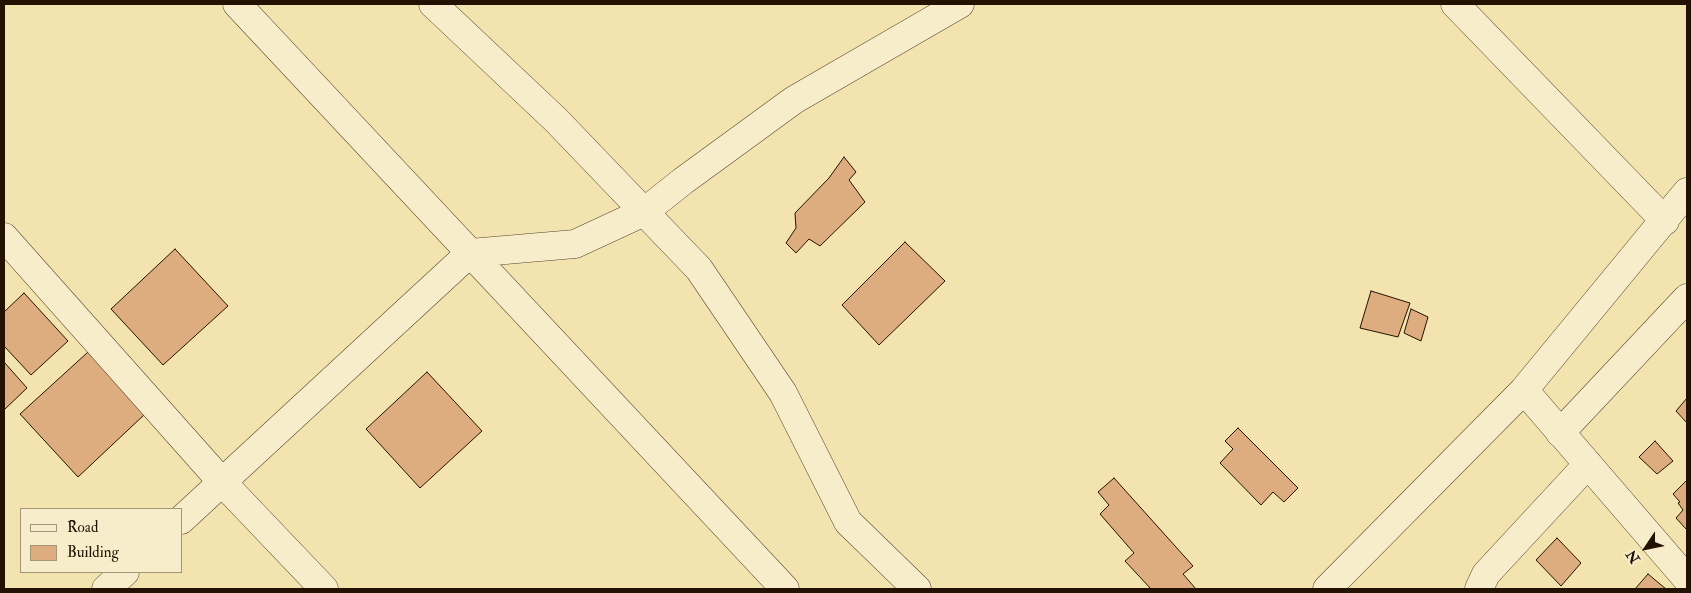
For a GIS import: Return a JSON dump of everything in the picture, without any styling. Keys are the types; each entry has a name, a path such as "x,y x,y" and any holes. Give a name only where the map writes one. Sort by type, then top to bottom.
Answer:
{"street":[{"path":"237,4 785,589"},
{"path":"433,4 556,120 699,269 784,393 848,522 917,589"},
{"path":"182,519 470,253 575,244 644,212 794,100 960,4"},
{"path":"1455,4 1665,221"},
{"path":"1327,589 1524,390 1687,192"},
{"path":"4,237 222,482 324,589"},
{"path":"1560,432 1687,298"},
{"path":"1524,390 1687,580"},
{"path":"1479,589 1486,574 1588,464"},
{"path":"106,589 124,573"}],"building":[{"path":"844,157 856,172 849,180 865,202 820,246 809,239 796,253 786,243 796,228 795,213 829,178"},
{"path":"905,242 945,281 879,345 842,305"},
{"path":"175,249 228,306 163,365 111,309"},
{"path":"1371,291 1410,303 1398,337 1360,328"},
{"path":"24,293 68,341 31,375 4,346 4,312"},
{"path":"1411,309 1428,317 1421,341 1404,333"},
{"path":"88,352 145,414 78,477 20,414"},
{"path":"4,362 27,388 4,410"},
{"path":"427,372 482,431 420,488 366,429"},
{"path":"1687,398 1687,423 1676,411"},
{"path":"1238,428 1298,488 1284,502 1273,492 1261,505 1220,463 1233,449 1225,441"},
{"path":"1655,441 1673,461 1657,474 1639,457"},
{"path":"1114,478 1193,566 1183,574 1196,589 1151,589 1125,561 1134,553 1100,514 1109,505 1098,492"},
{"path":"1687,480 1687,530 1676,518 1683,510 1678,503 1680,502 1673,494"},
{"path":"1557,538 1581,563 1561,586 1536,560"},
{"path":"1648,574 1666,589 1635,589"}]}
